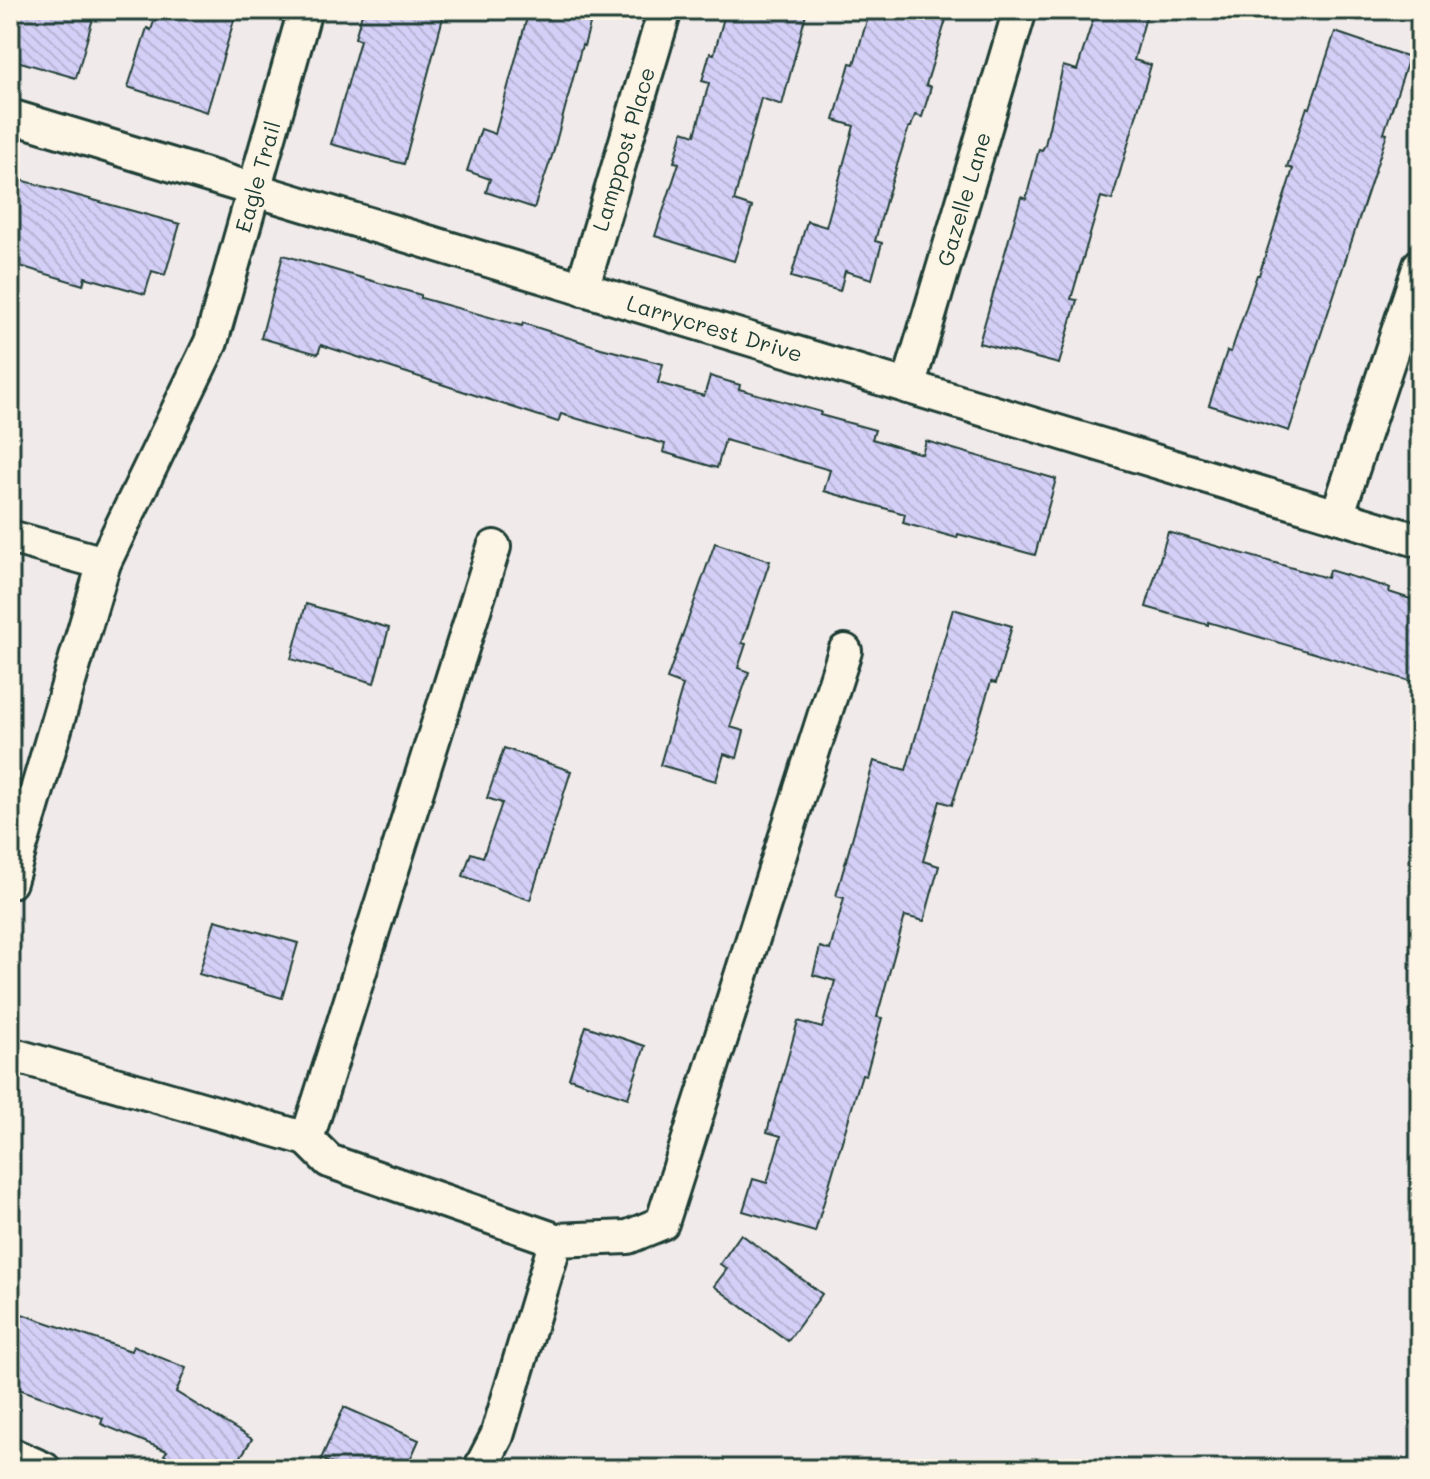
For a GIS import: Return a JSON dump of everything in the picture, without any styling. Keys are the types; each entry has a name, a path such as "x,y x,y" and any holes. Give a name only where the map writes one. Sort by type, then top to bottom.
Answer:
{"street":[{"name":"Eagle Trail","path":"10,882 104,563 211,342 305,10"},
{"name":"Lamppost Place","path":"582,289 665,10"},
{"name":"Gazelle Lane","path":"908,387 1020,10"},
{"name":"Larrycrest Drive","path":"10,116 1420,541"},
{"path":"1337,516 1420,265"},
{"path":"10,537 104,563"},
{"path":"307,1139 494,547"},
{"path":"10,1054 307,1139 329,1161 556,1240 628,1237 662,1223 845,651"},
{"path":"480,1469 497,1436 556,1240"},
{"path":"10,1454 44,1469"}],"building":[{"path":"10,10 76,10 94,15 76,78 10,59"},
{"path":"158,10 237,10 207,112 128,87 147,28 151,30"},
{"path":"363,10 445,10 404,164 331,144 360,40 355,38"},
{"path":"529,10 594,10 534,208 486,192 490,179 467,171 481,129 495,134"},
{"path":"726,10 807,10 782,105 761,98 734,201 752,207 734,261 655,236 679,163 674,162 683,131 695,135 709,83 702,81 710,53 714,54"},
{"path":"870,10 949,10 926,85 931,87 922,117 915,115 909,127 887,197 875,241 882,243 872,279 845,271 840,291 791,277 807,221 826,227 854,126 834,120 850,63 854,64"},
{"path":"1096,10 1148,10 1134,60 1151,65 1112,200 1101,197 1071,299 1077,300 1059,364 979,343 1021,197 1026,199 1039,149 1042,150 1045,145 1063,66 1077,70"},
{"path":"1335,32 1409,57 1384,133 1387,134 1289,431 1209,405 1227,351 1231,352 1259,275 1293,169 1287,167"},
{"path":"10,177 180,224 165,275 152,271 145,294 85,277 83,285 10,263"},
{"path":"283,255 421,295 421,298 522,326 523,323 663,364 658,383 704,396 710,376 740,385 739,389 875,430 872,439 922,454 926,441 1056,479 1035,555 903,523 905,514 824,491 830,470 725,440 717,468 663,452 665,444 561,414 558,422 321,345 318,354 261,338"},
{"path":"1168,532 1327,578 1329,570 1390,588 1389,592 1420,602 1420,684 1146,607"},
{"path":"715,543 770,561 742,643 746,644 738,668 749,672 730,727 744,731 737,758 724,754 716,781 660,765 683,685 667,679"},
{"path":"306,604 389,628 374,683 291,659"},
{"path":"953,609 1012,626 996,683 991,682 952,805 940,801 923,861 939,866 924,921 905,916 877,1017 882,1018 866,1075 862,1074 815,1232 743,1211 753,1179 767,1183 781,1136 767,1132 798,1021 822,1028 835,981 813,975 820,947 830,950 844,898 836,896 874,761 906,770"},
{"path":"504,748 571,771 530,900 463,876 471,853 483,857 502,803 487,798"},
{"path":"215,920 298,943 282,998 199,974"},
{"path":"586,1026 645,1046 628,1098 569,1078"},
{"path":"741,1234 822,1294 788,1341 714,1286 727,1269 720,1264"},
{"path":"10,1310 131,1351 133,1346 186,1368 176,1392 252,1439 233,1469 188,1469 164,1455 167,1451 101,1424 103,1418 10,1386"},
{"path":"344,1407 419,1440 406,1469 343,1469 321,1459"}]}
